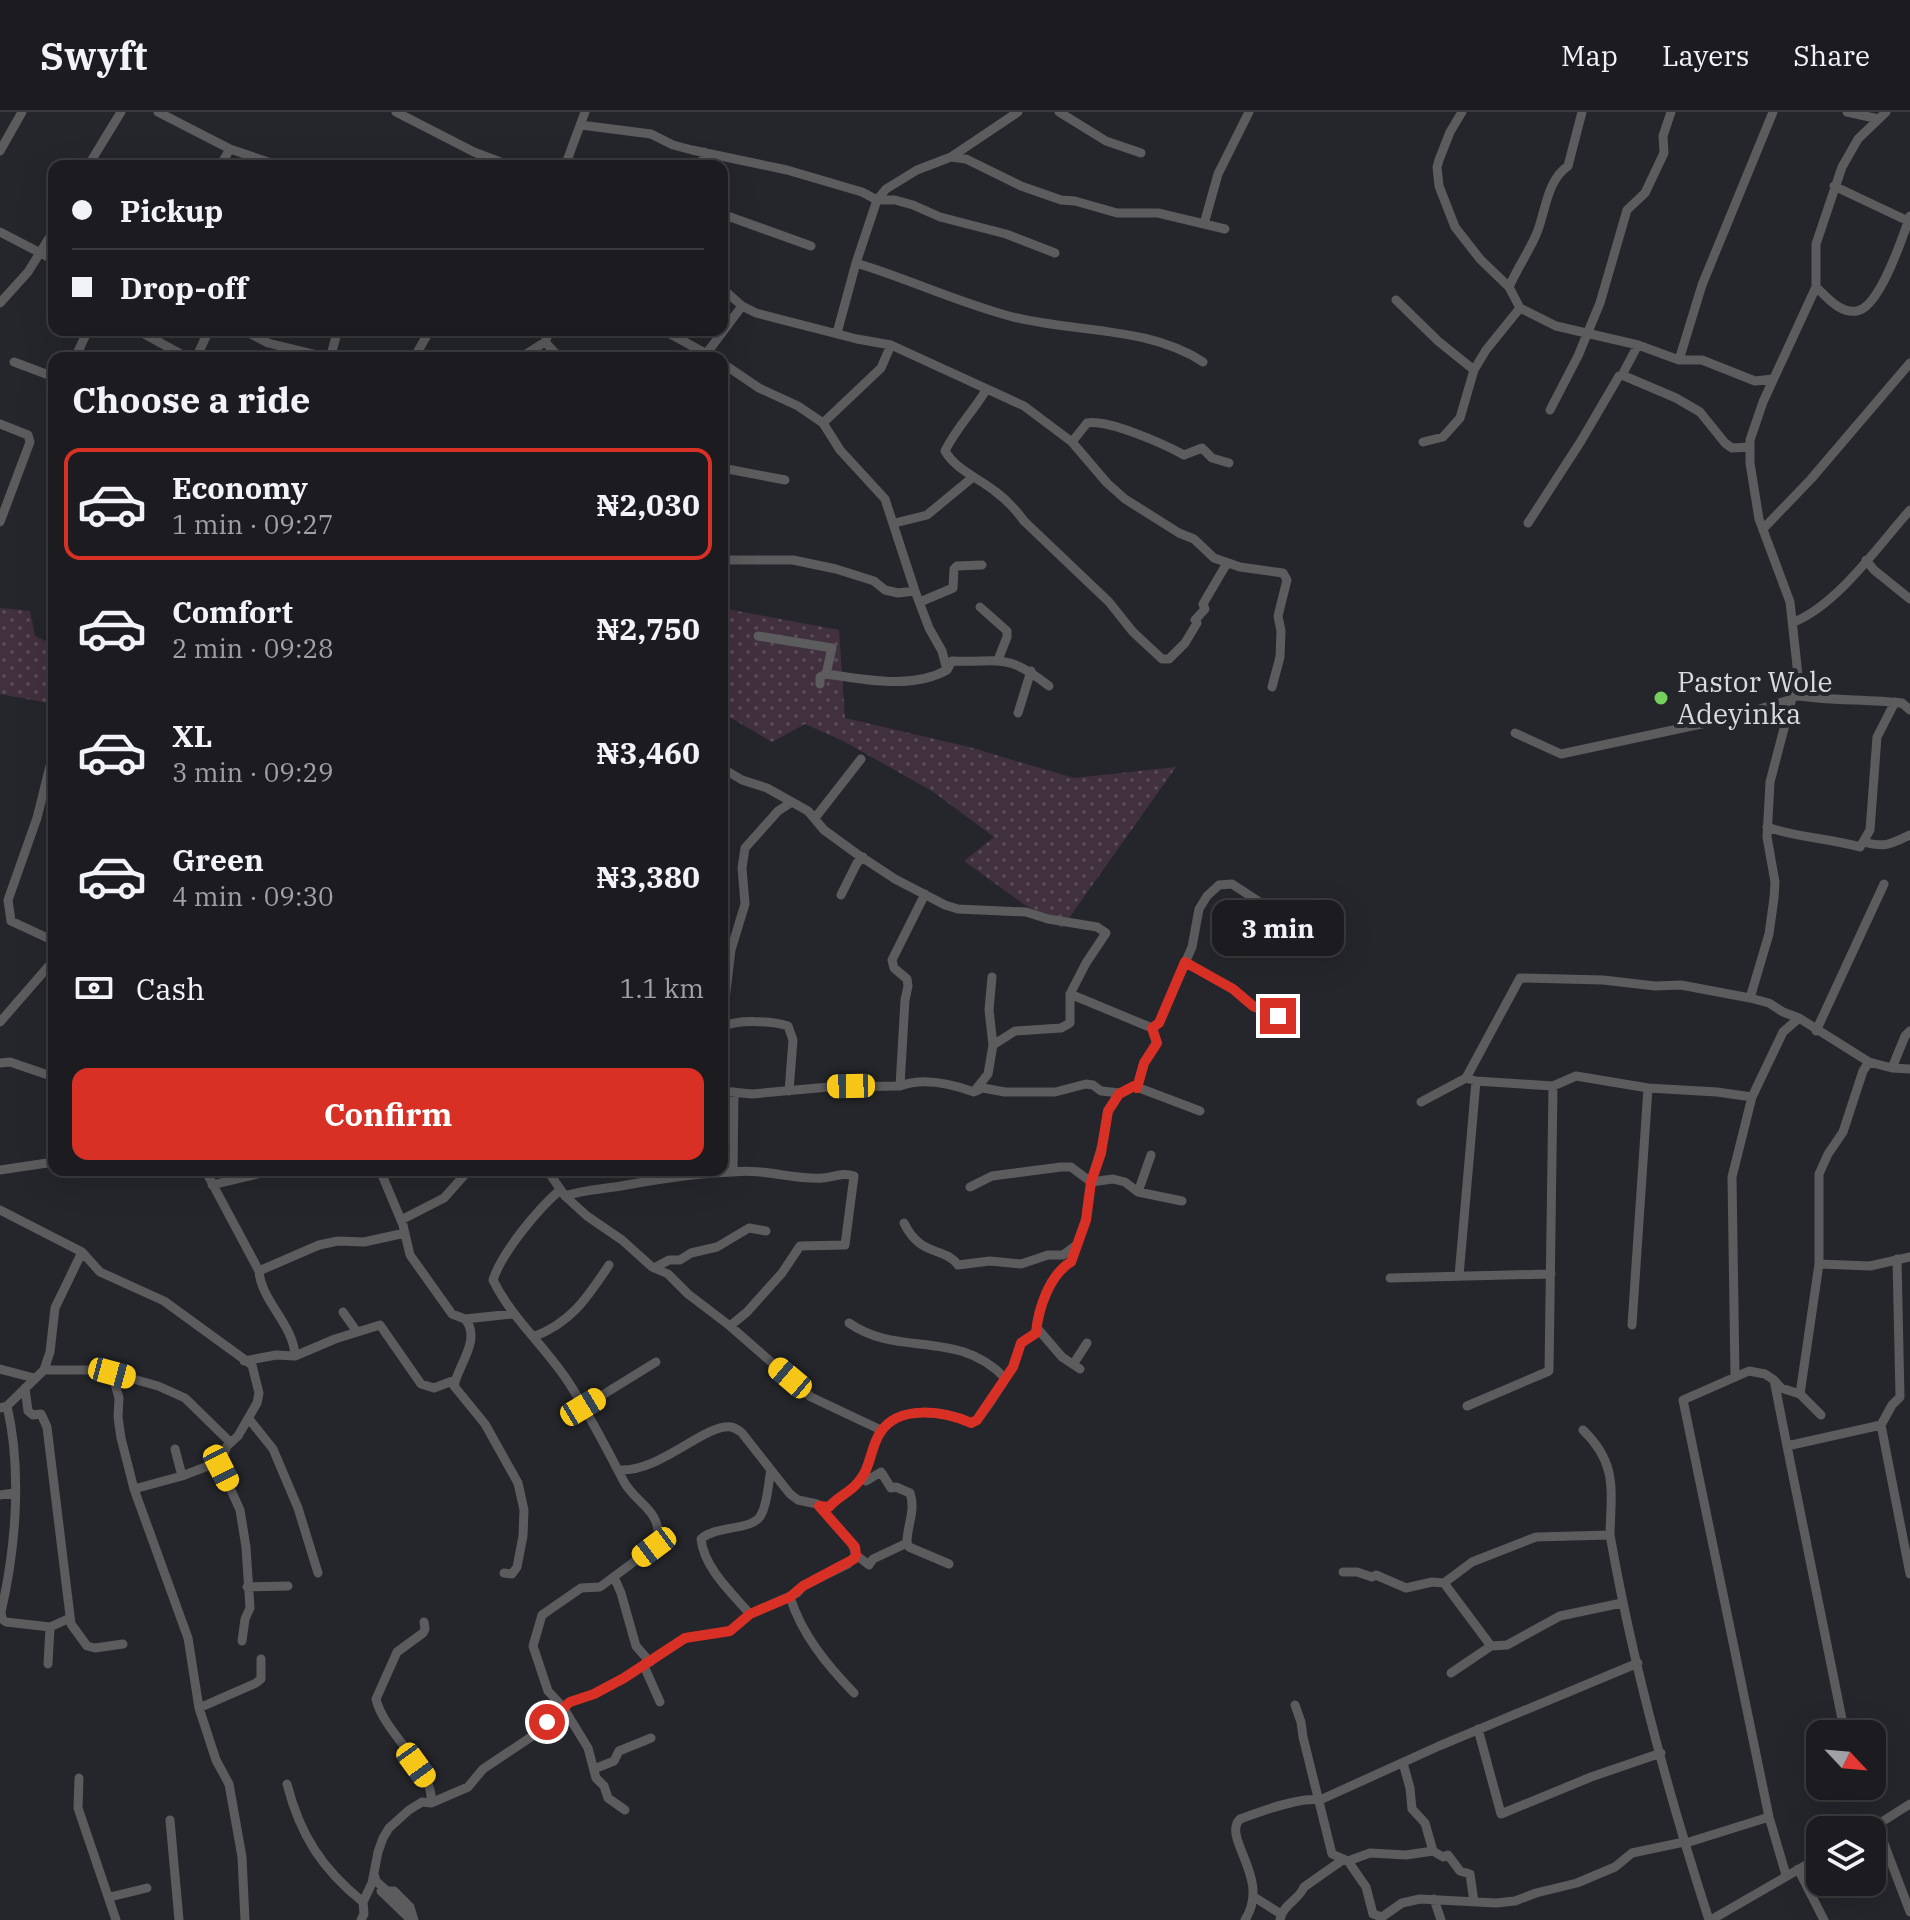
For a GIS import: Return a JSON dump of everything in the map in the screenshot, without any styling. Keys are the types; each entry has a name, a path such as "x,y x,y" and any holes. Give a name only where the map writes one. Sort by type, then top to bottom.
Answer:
{"street":[{"path":"0,151 22,112"},
{"path":"92,160 121,112"},
{"path":"158,112 230,149 262,160"},
{"path":"396,112 495,160"},
{"path":"567,160 585,112"},
{"path":"1002,112 1016,113"},
{"path":"1059,112 1106,141 1141,153"},
{"path":"1204,224 1218,174 1249,112"},
{"path":"1462,112 1439,160 1439,186 1455,227 1480,259 1509,287 1520,308 1556,326 1638,345 1679,360 1702,360 1755,381 1773,379"},
{"path":"1509,287 1536,234 1545,201 1560,172 1568,166 1582,112"},
{"path":"1550,410 1600,303 1627,210 1645,193 1664,153 1663,136 1671,112"},
{"path":"1679,360 1702,285 1773,112"},
{"path":"1847,112 1882,116"},
{"path":"1847,112 1866,131"},
{"path":"837,333 877,200 886,189 917,170 951,157 1016,113"},
{"path":"1750,998 1769,934 1774,898 1775,882 1767,827 1770,782 1798,676 1790,602 1759,519 1750,447 1755,421 1766,394 1816,287 1816,244 1834,186 1851,149 1882,116"},
{"path":"581,125 651,134 673,145 787,170 862,192 877,200 895,200 913,205 940,217 1006,234 1055,253"},
{"path":"224,160 230,149"},
{"path":"703,160 704,152"},
{"path":"951,157 966,159 1021,186 1061,200 1117,213 1158,213 1225,229"},
{"path":"1816,287 1845,310 1857,312 1869,306 1909,222 1834,186"},
{"path":"728,216 811,246"},
{"path":"0,232 48,256"},
{"path":"0,303 28,272 48,242"},
{"path":"856,263 899,276 951,299 1057,327 1124,334 1180,347 1203,362"},
{"path":"728,293 756,313 910,352 1024,406 1072,442 1125,499 1194,539 1207,553 1227,563 1254,570 1278,571 1287,580 1278,616 1280,657 1272,687"},
{"path":"1396,300 1438,341 1474,370"},
{"path":"728,326 742,306"},
{"path":"1423,442 1443,437 1460,418 1474,370 1520,308"},
{"path":"146,336 176,352"},
{"path":"154,341 156,336"},
{"path":"255,336 268,343 305,352"},
{"path":"529,352 545,342 548,336"},
{"path":"673,336 700,352"},
{"path":"545,342 554,352"},
{"path":"823,423 881,368 891,345"},
{"path":"1528,523 1638,345"},
{"path":"14,362 48,375"},
{"path":"1763,529 1811,479 1910,363"},
{"path":"728,367 823,423 840,450 885,499 915,591 942,651 947,670"},
{"path":"1622,375 1700,412 1732,448 1750,447"},
{"path":"1755,381 1766,394"},
{"path":"986,390 945,451 950,459 996,491 1162,659 1169,659 1185,643 1227,563"},
{"path":"1072,442 1087,423 1097,422 1157,441 1184,455 1202,448 1212,458 1229,463"},
{"path":"0,424 28,435 30,442 0,522"},
{"path":"728,469 785,480"},
{"path":"895,523 927,515 973,477"},
{"path":"1794,622 1814,614 1910,510"},
{"path":"728,560 793,560 818,564 874,581 885,590 898,593 915,591"},
{"path":"1866,560 1910,599"},
{"path":"920,602 953,588 954,569 957,566 982,565"},
{"path":"980,607 1007,631 998,660"},
{"path":"758,636 832,648 826,674"},
{"path":"820,684 820,677 826,674 927,681 947,670 952,661 998,660 1018,664 1049,686"},
{"path":"1018,713 1031,671"},
{"path":"1515,733 1561,754 1734,717 1790,698 1895,702 1902,703 1910,710"},
{"path":"1767,827 1796,837 1833,839 1860,847 1870,830 1877,737 1895,702"},
{"path":"815,818 861,759"},
{"path":"728,772 767,788 808,811 824,830 895,879 958,909 1026,912 1106,933 1070,994 1071,1017 1066,1027 1015,1031 993,1045"},
{"path":"48,774 37,818 8,900 11,921 48,938"},
{"path":"728,975 731,950 745,904 742,868 745,848 778,811 792,802"},
{"path":"1863,842 1881,847 1910,835"},
{"path":"841,895 859,859 863,857"},
{"path":"1152,1028 1159,1023 1192,947 1199,909 1219,885 1232,884 1278,914 1319,935"},
{"path":"1816,1031 1884,884"},
{"path":"900,1086 902,1025 908,986 907,979 894,968 892,960 925,894"},
{"path":"1185,962 1233,989 1253,1006 1278,1016"},
{"path":"0,1022 48,967"},
{"path":"974,1092 988,1074 993,1045 989,1010 992,977"},
{"path":"1459,1276 1471,1079 1520,978 1681,985 1750,998 1769,1003 1869,1062 1910,1069"},
{"path":"1070,994 1152,1028 1157,1043 1144,1063 1137,1088"},
{"path":"1735,1376 1732,1177 1752,1097 1783,1032 1795,1021"},
{"path":"728,1024 776,1023 788,1026 793,1040 789,1091"},
{"path":"1892,1068 1910,1031"},
{"path":"0,1063 10,1062 48,1075"},
{"path":"1800,1394 1819,1264 1819,1174 1843,1132 1863,1071 1869,1062"},
{"path":"1421,1102 1471,1079 1553,1086 1576,1076 1648,1088 1752,1097"},
{"path":"728,1092 752,1094 829,1087 900,1086 908,1083 954,1084 974,1092 983,1088 1005,1092 1055,1092 1086,1084 1101,1091 1120,1093"},
{"path":"819,1506 831,1507 836,1498 849,1494 864,1474 881,1430 899,1416 907,1413 953,1415 971,1423 977,1420 1013,1367 1020,1345 1034,1336 1040,1310 1050,1288 1075,1246 1086,1220 1091,1182 1101,1153 1108,1111 1120,1093 1134,1086 1200,1111"},
{"path":"1467,1406 1549,1371 1553,1086"},
{"path":"1632,1325 1648,1088"},
{"path":"733,1172 734,1092"},
{"path":"1138,1192 1151,1155"},
{"path":"0,1170 48,1163"},
{"path":"970,1187 992,1176 1071,1167 1091,1182 1113,1179 1125,1182 1138,1192 1182,1201"},
{"path":"728,1172 751,1169 816,1178 844,1173 854,1176 845,1245 800,1246 782,1273 730,1326"},
{"path":"208,1176 294,1342 295,1356"},
{"path":"212,1185 249,1176"},
{"path":"383,1176 401,1220 410,1255 452,1314 465,1319 512,1314"},
{"path":"401,1220 444,1198 464,1176"},
{"path":"551,1176 562,1193 654,1268 668,1274 811,1397 881,1430"},
{"path":"625,1810 606,1795 604,1786 593,1772 594,1761 563,1707 548,1691 533,1646 542,1615 581,1588 600,1587 654,1547 659,1526 644,1501 624,1483 569,1382 512,1314 493,1280 495,1272 546,1201 562,1193 673,1176"},
{"path":"0,1210 82,1252 100,1272 164,1301 252,1365 259,1393 257,1403 221,1461 221,1468 240,1510 246,1547 250,1608 242,1641"},
{"path":"904,1223 914,1241 933,1252 953,1258 958,1265 990,1261 1013,1264 1048,1255 1067,1258"},
{"path":"654,1268 669,1260 680,1260 691,1253 717,1247 749,1228 766,1231"},
{"path":"259,1271 319,1245 338,1241 364,1242 405,1233"},
{"path":"70,1618 50,1627 1,1619 13,1548 14,1493 13,1432 3,1407 44,1370 50,1352 55,1308 82,1252"},
{"path":"1819,1264 1870,1266 1910,1257"},
{"path":"1897,1259 1905,1396 1892,1405 1881,1425 1910,1574"},
{"path":"533,1337 555,1329 580,1307 609,1265"},
{"path":"1390,1278 1551,1274"},
{"path":"343,1312 357,1332"},
{"path":"465,1319 471,1338 454,1386 485,1424 515,1475 523,1500 523,1536 517,1567 512,1574 504,1573"},
{"path":"849,1323 864,1334 884,1340 961,1349 993,1366 1005,1378"},
{"path":"244,1361 276,1355 295,1356 380,1325 421,1384 434,1388 455,1380"},
{"path":"1037,1327 1062,1357 1077,1366 1087,1343"},
{"path":"583,1407 656,1362"},
{"path":"0,1369 34,1378"},
{"path":"44,1370 104,1370 158,1386 185,1398 230,1442"},
{"path":"1786,1875 1769,1817 1683,1400 1749,1371 1765,1374 1781,1388 1800,1394 1821,1415"},
{"path":"112,1373 119,1398 121,1438 134,1489 188,1638 199,1708 216,1760 229,1784 242,1857 245,1920"},
{"path":"1774,1380 1842,1720"},
{"path":"25,1388 28,1411 33,1415 41,1414 47,1427 71,1624 87,1646 95,1648 123,1644"},
{"path":"249,1419 273,1449 298,1508 318,1573"},
{"path":"1787,1446 1881,1425"},
{"path":"619,1470 643,1468 709,1433 730,1427 742,1433 795,1498 819,1506 855,1547 856,1555 869,1565 873,1559 896,1551 907,1543"},
{"path":"1583,1430 1597,1444 1609,1472 1610,1535 1622,1603 1685,1843 1716,1919 1806,1865"},
{"path":"175,1449 182,1476"},
{"path":"134,1489 221,1461"},
{"path":"750,1614 719,1578 702,1548 701,1539 711,1531 756,1521 761,1515 771,1470"},
{"path":"864,1474 866,1481 881,1472 891,1488 910,1493 913,1509 907,1525 909,1547 949,1564"},
{"path":"0,1495 14,1493"},
{"path":"1343,1572 1376,1575 1406,1588 1424,1583 1444,1583 1472,1562 1536,1537 1610,1535"},
{"path":"361,1920 363,1902 373,1878 378,1852 389,1828 422,1802 431,1803 468,1787 483,1769 531,1737 563,1707 577,1699 594,1694 685,1638 730,1631 750,1614 790,1597 803,1586 848,1564 856,1555"},
{"path":"614,1577 636,1646 647,1664 660,1702"},
{"path":"1444,1583 1491,1646"},
{"path":"247,1587 288,1586"},
{"path":"790,1597 800,1623 828,1666 854,1693"},
{"path":"1451,1673 1491,1646 1507,1645 1560,1616 1622,1603"},
{"path":"424,1622 423,1633 397,1652 376,1699 393,1731 400,1753 416,1765 432,1789 431,1803"},
{"path":"48,1664 50,1627"},
{"path":"199,1708 256,1683 261,1679 261,1659"},
{"path":"1245,1920 1254,1897 1250,1867 1234,1835 1236,1822 1301,1801 1320,1800 1478,1729 1638,1663"},
{"path":"1295,1705 1332,1854 1346,1860 1366,1887 1373,1914 1382,1918 1409,1900 1515,1901 1577,1883 1615,1867 1632,1853 1685,1843 1769,1817"},
{"path":"1478,1729 1501,1814 1591,1777 1661,1753"},
{"path":"594,1761 614,1761 619,1751 651,1738"},
{"path":"1403,1763 1412,1809 1425,1823 1433,1851"},
{"path":"79,1778 78,1808 116,1920"},
{"path":"287,1784 295,1817 324,1865 339,1883 363,1902"},
{"path":"1886,1820 1910,1804"},
{"path":"169,1920 178,1916 170,1820"},
{"path":"1254,1897 1280,1917 1302,1894 1304,1887 1346,1860 1370,1853 1406,1855 1433,1851 1443,1857 1448,1855 1460,1871 1470,1874 1474,1902"},
{"path":"1886,1858 1910,1912"},
{"path":"1798,1869 1824,1920"},
{"path":"373,1878 412,1920"},
{"path":"110,1897 147,1888"},
{"path":"1434,1899 1441,1920"}],"shaded area":[{"path":"0,608 30,611 35,636 48,642 48,703 0,694"},
{"path":"728,609 839,630 845,718 969,747 1074,778 1176,767 1062,928 964,861 994,837 932,791 843,741 805,724 772,742 728,718"}],"place":[{"name":"Pastor Wole Adeyinka","path":"1661,698"}],"route":[{"path":"547,1722 570,1702 594,1694 624,1678 685,1638 737,1628 750,1614 790,1597 803,1586 854,1559 857,1550 819,1506 829,1507 836,1498 849,1494 864,1474 881,1430 899,1416 907,1413 953,1415 971,1423 977,1420 1013,1367 1021,1343 1038,1330 1040,1310 1050,1288 1065,1265 1071,1262 1086,1220 1091,1182 1101,1153 1108,1111 1119,1094 1134,1086 1137,1088 1144,1063 1157,1043 1152,1028 1159,1023 1185,962 1233,989 1253,1006 1278,1016"}]}
